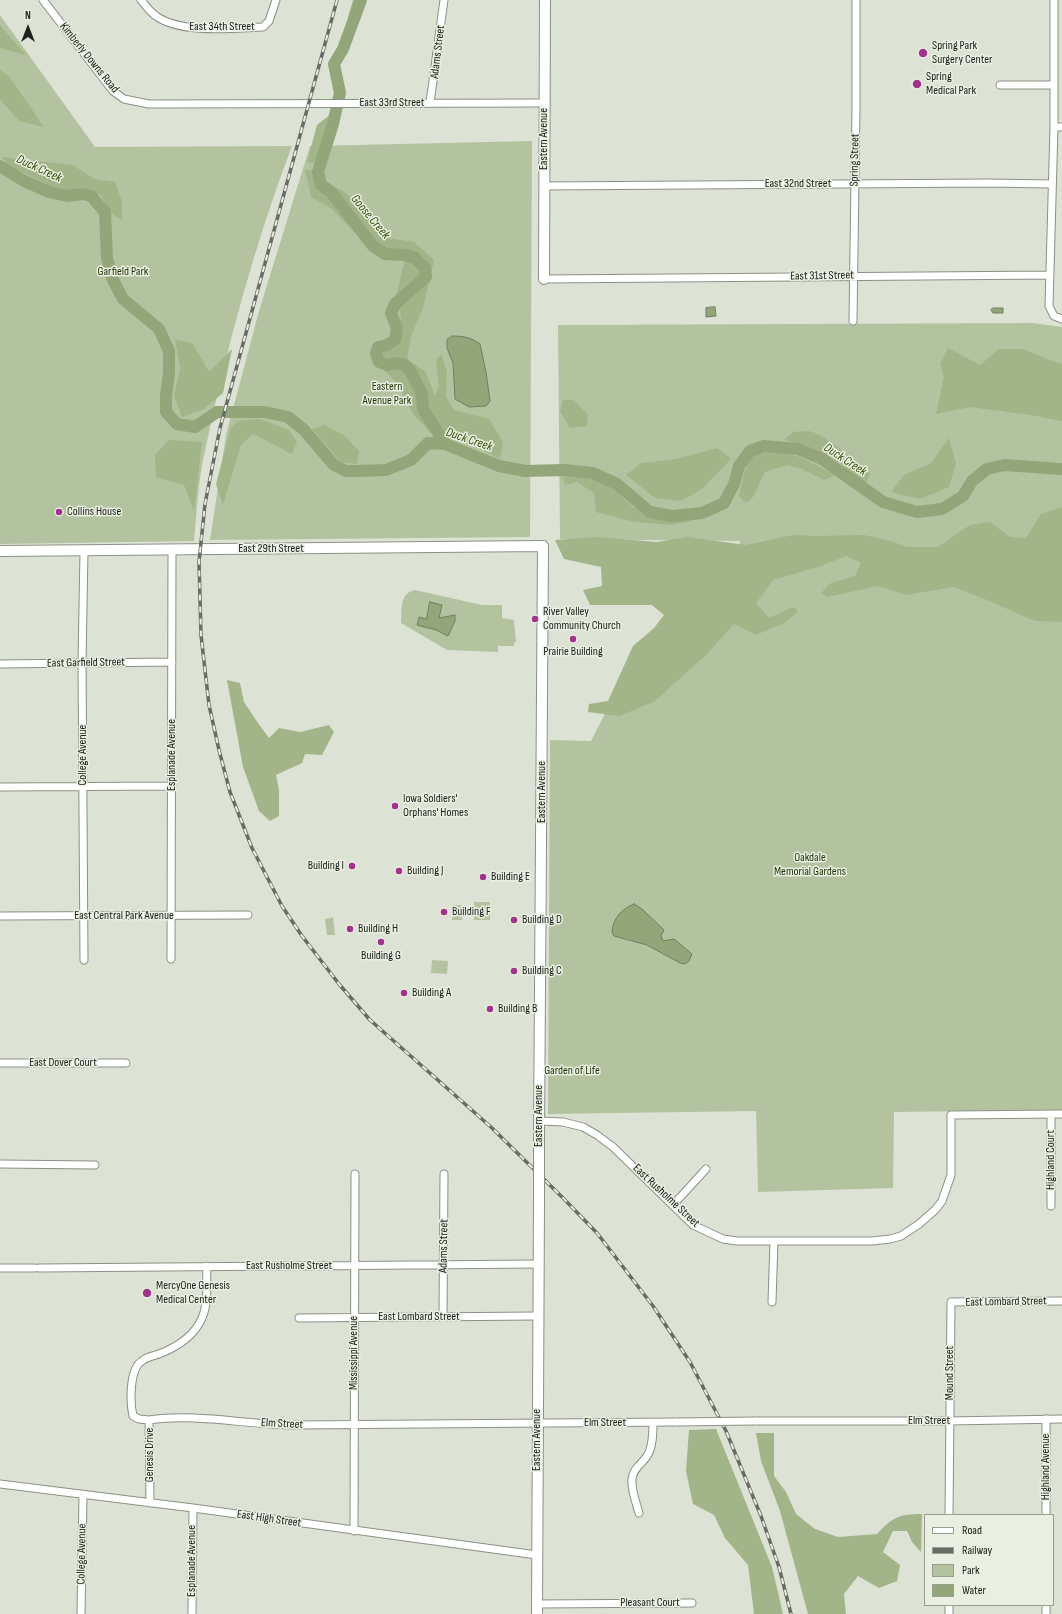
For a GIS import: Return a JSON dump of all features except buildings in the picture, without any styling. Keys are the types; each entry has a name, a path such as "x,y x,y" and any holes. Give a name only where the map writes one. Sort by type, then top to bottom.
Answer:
{"street":[{"name":"Kimberly Downs Road","path":"43,0 113,92 124,99 149,104 239,104"},
{"name":"East 34th Street","path":"141,0 154,16 185,28 263,27 269,21 275,3"},
{"name":"Adams Street","path":"430,103 444,0"},
{"name":"Eastern Avenue","path":"544,279 545,0"},
{"name":"Spring Street","path":"853,321 856,0"},
{"path":"1054,0 1058,49 1054,85 1049,306 1054,316 1062,319"},
{"path":"1000,85 1054,85"},
{"name":"East 33rd Street","path":"239,104 545,103"},
{"path":"1054,127 1062,127"},
{"name":"East 32nd Street","path":"544,186 1052,184"},
{"name":"East 31st Street","path":"544,279 1050,275"},
{"name":"Eastern Avenue","path":"537,1609 543,546"},
{"name":"East 29th Street","path":"0,551 543,546"},
{"name":"College Avenue","path":"84,550 82,663 84,960"},
{"name":"Esplanade Avenue","path":"171,959 172,550"},
{"name":"East Garfield Street","path":"0,664 172,662"},
{"path":"0,787 172,786"},
{"name":"East Central Park Avenue","path":"0,916 248,915"},
{"name":"East Dover Court","path":"0,1063 126,1063"},
{"path":"1051,1114 1062,1114"},
{"name":"East Rusholme Street","path":"540,1121 563,1122 583,1127 597,1135 614,1147 694,1225 723,1239 738,1241 872,1241 901,1236 919,1224 942,1202 951,1175 951,1115 1051,1114"},
{"name":"Highland Court","path":"1051,1114 1052,1206"},
{"path":"0,1164 95,1165"},
{"path":"672,1205 706,1169"},
{"name":"Mississippi Avenue","path":"354,1531 355,1174"},
{"name":"Adams Street","path":"443,1317 444,1174"},
{"path":"772,1302 774,1241"},
{"name":"East Rusholme Street","path":"0,1268 538,1264"},
{"name":"Genesis Drive","path":"150,1503 149,1420 139,1419 132,1416 130,1406 132,1381 135,1370 141,1361 173,1348 186,1340 196,1329 202,1318 206,1302 206,1266"},
{"name":"East Lombard Street","path":"950,1302 1062,1301"},
{"name":"Mound Street","path":"949,1514 950,1302"},
{"name":"East Lombard Street","path":"299,1318 538,1316"},
{"name":"Elm Street","path":"149,1420 174,1418 289,1425 354,1425 1062,1419"},
{"name":"Highland Avenue","path":"1046,1419 1046,1514"},
{"path":"639,1513 632,1486 632,1477 638,1466 648,1456 653,1435 653,1422"},
{"name":"East High Street","path":"0,1484 193,1508 537,1555"},
{"name":"College Avenue","path":"81,1614 83,1494"},
{"name":"Esplanade Avenue","path":"192,1614 193,1508"},
{"name":"Pleasant Court","path":"537,1609 692,1603"}],"green space":[{"name":"Garfield Park","path":"0,15 95,147 292,146 278,183 242,297 222,374 201,473 194,541 0,544"},
{"name":"Eastern Avenue Park","path":"532,141 530,537 210,540 226,435 259,311 310,146"},
{"name":"Oakdale Memorial Gardens","path":"1033,323 1062,327 1062,1110 894,1112 893,1188 758,1192 756,1111 548,1114 550,740 591,741 628,668 739,578 740,541 560,539 558,325"},
{"path":"415,590 482,605 502,605 502,618 514,620 516,642 514,643 514,646 498,646 498,652 447,650 401,623 402,603 404,598 410,592"},
{"path":"474,902 490,902 490,920 474,920"},
{"path":"452,905 461,905 462,920 452,920"},
{"path":"333,917 335,935 327,935 325,919"},
{"path":"432,960 448,961 447,974 431,973"}],"shaded area":[{"path":"353,0 367,0 352,25 348,17"},
{"path":"0,25 26,55 0,48"},
{"path":"0,70 9,76 44,127 19,121 0,99"},
{"path":"331,114 316,164 307,162 317,125"},
{"path":"2,157 73,165 94,179 115,182 122,202 122,220 112,214 101,195 82,189 62,192 8,165"},
{"path":"305,170 324,171 326,183 341,190 361,206 380,237 414,242 434,260 423,308 411,336 407,360 425,371 435,396 439,386 436,360 441,354 447,371 446,397 454,410 489,419 503,442 500,459 448,432 428,430 413,414 398,384 374,360 400,335 401,317 396,296 407,251 387,250 353,231 332,209 311,197"},
{"path":"175,339 193,344 209,372 232,349 223,393 204,409 182,417 174,396 180,368"},
{"path":"948,348 980,365 999,349 1024,349 1062,364 1062,421 1031,415 970,407 936,414 944,377 940,364"},
{"path":"563,400 574,400 588,415 587,426 570,428 560,411"},
{"path":"260,419 289,430 297,442 292,454 253,434 241,445 223,505 216,484 231,427 238,421"},
{"path":"324,425 344,435 359,451 357,464 341,462 312,429"},
{"path":"793,432 813,432 822,436 836,446 870,473 866,485 834,458 804,445 784,440"},
{"path":"949,438 956,463 949,487 920,499 891,492 904,475 931,463"},
{"path":"169,440 202,442 194,511 184,485 156,477 155,455"},
{"path":"718,448 731,459 702,489 681,501 655,498 626,475 641,463 676,459"},
{"path":"774,451 800,457 835,475 824,480 802,469 787,465 765,472 753,497 746,503 739,496 744,473 752,455"},
{"path":"583,474 611,486 633,507 657,518 686,518 692,521 672,525 635,522 596,512 594,493 577,482 565,485 563,477"},
{"path":"1062,507 1062,622 1035,621 954,587 906,595 878,586 827,597 821,593 831,583 855,576 861,563 846,556 821,566 773,580 756,603 769,618 793,607 798,611 786,622 756,635 734,624 707,654 655,701 620,716 588,712 589,704 608,701 633,646 654,628 664,615 652,605 590,605 583,590 602,586 601,567 564,559 555,540 597,537 657,542 687,537 746,545 793,535 864,535 891,541 907,547 938,547 970,525 990,522 1010,537 1026,538 1041,514"},
{"path":"227,680 240,683 244,702 269,738 279,728 300,732 329,725 334,732 322,755 305,754 302,763 276,775 279,790 279,816 270,821 259,811 243,767"},
{"path":"716,1429 772,1567 783,1614 754,1614 748,1565 725,1538 714,1515 693,1504 686,1471 689,1430"},
{"path":"756,1433 774,1433 774,1476 786,1492 796,1514 815,1529 838,1537 877,1534 892,1520 902,1516 922,1514 921,1552 912,1542 907,1531 893,1531 883,1552 900,1565 897,1581 879,1588 858,1576 844,1594 846,1614 808,1614 780,1511 761,1461"}],"water":[{"path":"715,307 716,316 706,317 706,308"},
{"path":"993,308 1003,308 1003,313 993,313 991,310"},
{"path":"452,336 466,337 480,344 490,401 486,406 469,407 455,399 453,363 447,348 447,340"},
{"path":"430,602 442,605 439,618 455,615 455,621 448,636 436,630 417,625 419,617 426,619"},
{"path":"634,904 642,909 664,930 661,936 663,941 674,939 692,954 689,961 685,964 680,963 647,945 614,936 612,932 618,915"}],"waterway":[{"name":"Goose Creek","path":"361,0 343,49 334,64 340,93 333,124 318,172 321,185 331,192 373,246 385,254 414,257 425,268 426,277 395,304 391,313 397,328 395,340 387,345 378,347 376,354 379,362 387,365 395,363 405,365 410,370 422,394 423,409 445,444"},
{"name":"Duck Creek","path":"0,166 24,181 49,192 67,196 83,194 91,196 105,212 107,258 112,278 123,299 159,329 169,351 166,412 177,424 195,427 217,412 265,412 288,417 304,430 334,465 346,471 386,470 411,460 428,443 445,444 499,466 525,471 564,470 593,473 617,484 650,512 672,516 702,513 724,503 734,484 739,466 750,451 764,446 798,449 822,459 883,502 917,512 942,509 963,496 972,481 987,469 1004,465 1062,469"}],"railway":[{"path":"337,0 220,428 205,504 199,562 201,635 209,705 230,792 252,848 282,906 302,936 339,984 370,1020 492,1128 563,1198 597,1233 653,1306 690,1362 726,1431 761,1516 779,1567 791,1614"}],"place":[{"name":"Spring Park Surgery Center","path":"923,53"},
{"name":"Spring Medical Park","path":"917,84"},
{"name":"Collins House","path":"59,512"},
{"name":"River Valley Community Church","path":"535,619"},
{"name":"Prairie Building","path":"573,639"},
{"name":"Iowa Soldiers' Orphans' Homes","path":"395,806"},
{"name":"Building I","path":"352,866"},
{"name":"Building J","path":"399,871"},
{"name":"Building E","path":"483,877"},
{"name":"Building F","path":"444,912"},
{"name":"Building D","path":"514,920"},
{"name":"Building H","path":"350,929"},
{"name":"Building G","path":"381,942"},
{"name":"Building C","path":"514,971"},
{"name":"Building A","path":"404,993"},
{"name":"Building B","path":"490,1009"},
{"name":"MercyOne Genesis Medical Center","path":"147,1293"}],"park label":[{"name":"Garden of Life","path":"572,1071"}]}
